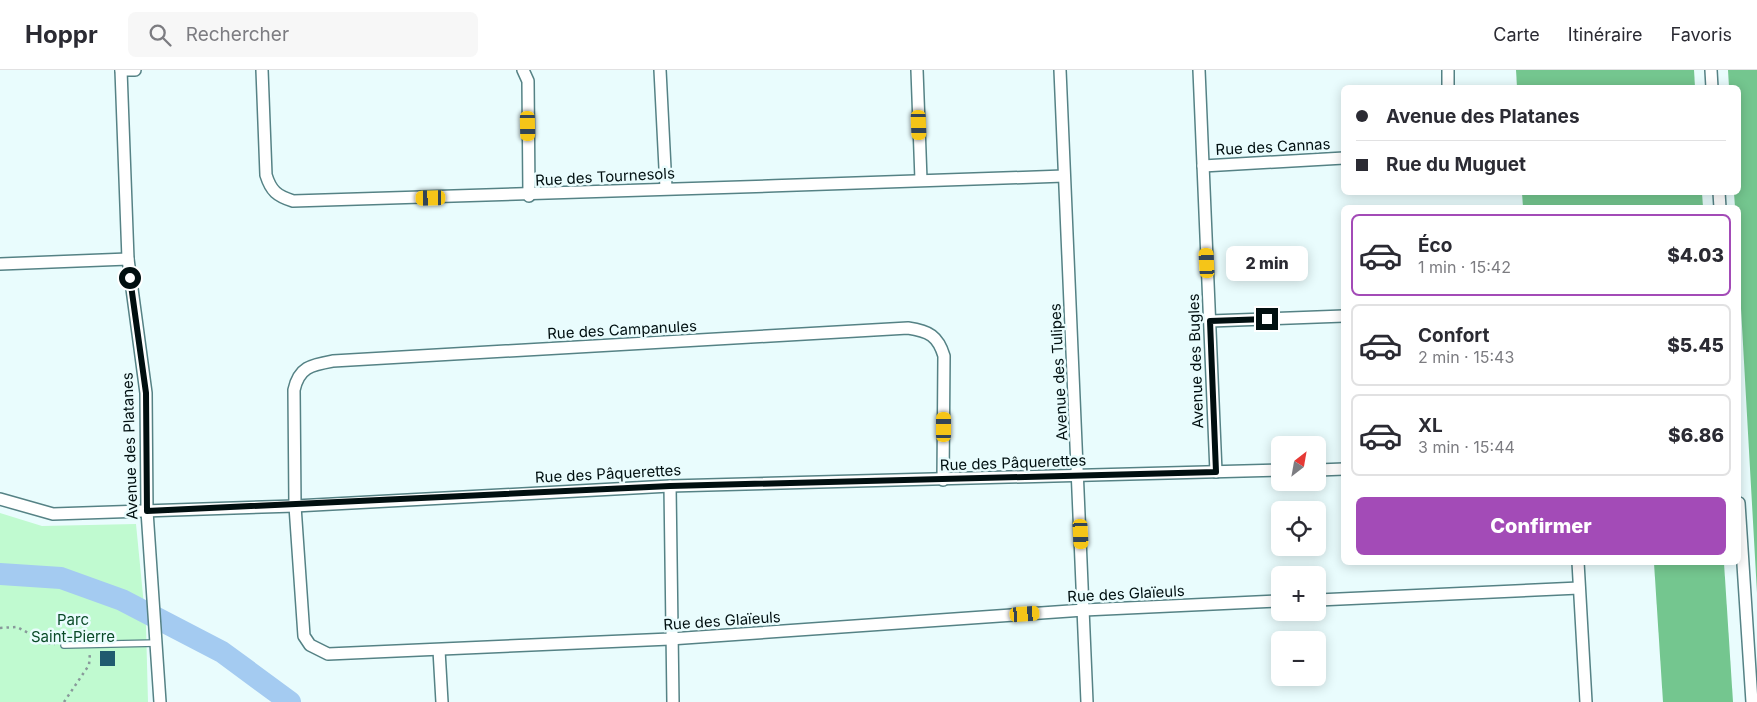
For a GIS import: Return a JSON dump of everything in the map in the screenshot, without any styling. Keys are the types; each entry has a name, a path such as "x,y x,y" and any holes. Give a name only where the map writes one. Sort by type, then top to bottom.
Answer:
{"street":[{"path":"121,70 135,70"},
{"name":"Avenue des Platanes","path":"121,70 128,259 146,393 147,511 158,643 160,702"},
{"name":"Rue des Tournesols","path":"262,70 266,175 270,188 282,198 293,201 530,196 666,188 1064,176"},
{"path":"523,70 528,81 530,196"},
{"path":"660,70 666,188"},
{"path":"917,70 920,180"},
{"name":"Avenue des Tulipes","path":"1060,70 1087,702"},
{"name":"Avenue des Bugles","path":"1199,70 1216,472"},
{"path":"1448,70 1448,85"},
{"path":"1711,70 1712,85"},
{"name":"Rue des Cannas","path":"1203,166 1341,158"},
{"path":"0,264 128,259"},
{"path":"1210,321 1341,316"},
{"name":"Rue des Campanules","path":"295,506 294,390 297,378 305,370 316,364 908,328 933,334 940,343 944,356 943,480"},
{"path":"1326,470 1341,469"},
{"name":"Rue des Pâquerettes","path":"0,499 53,514 295,506 670,486 1271,470"},
{"path":"670,486 672,702"},
{"name":"Rue des Glaïeuls","path":"295,506 304,636 310,645 328,654 670,639 1084,610 1271,601"},
{"path":"1741,534 1752,702"},
{"path":"1578,565 1586,702"},
{"path":"1326,600 1579,588"},
{"path":"439,650 442,702"}],"lane":[{"path":"64,645 158,643"}],"path":[{"path":"0,628 17,627 47,643 64,645"},
{"path":"64,702 89,665 92,644"}],"green space":[{"path":"1516,70 1694,70 1695,85 1517,85"},
{"path":"1728,70 1757,70 1757,593 1741,309 1741,205 1735,205 1734,195 1741,195 1741,85 1729,85"},
{"path":"1522,195 1702,195 1703,205 1523,205"},
{"name":"Parc Saint-Pierre","path":"0,513 42,526 136,524 146,626 148,702 0,702"},
{"path":"1654,565 1724,565 1733,702 1663,702"}],"building":[{"path":"100,651 115,651 115,666 100,666"}],"waterway":[{"path":"0,574 61,578 122,600 222,652 290,702"}],"route":[{"path":"130,278 146,393 147,511 295,506 670,486 1216,472 1210,321 1267,319"}]}
